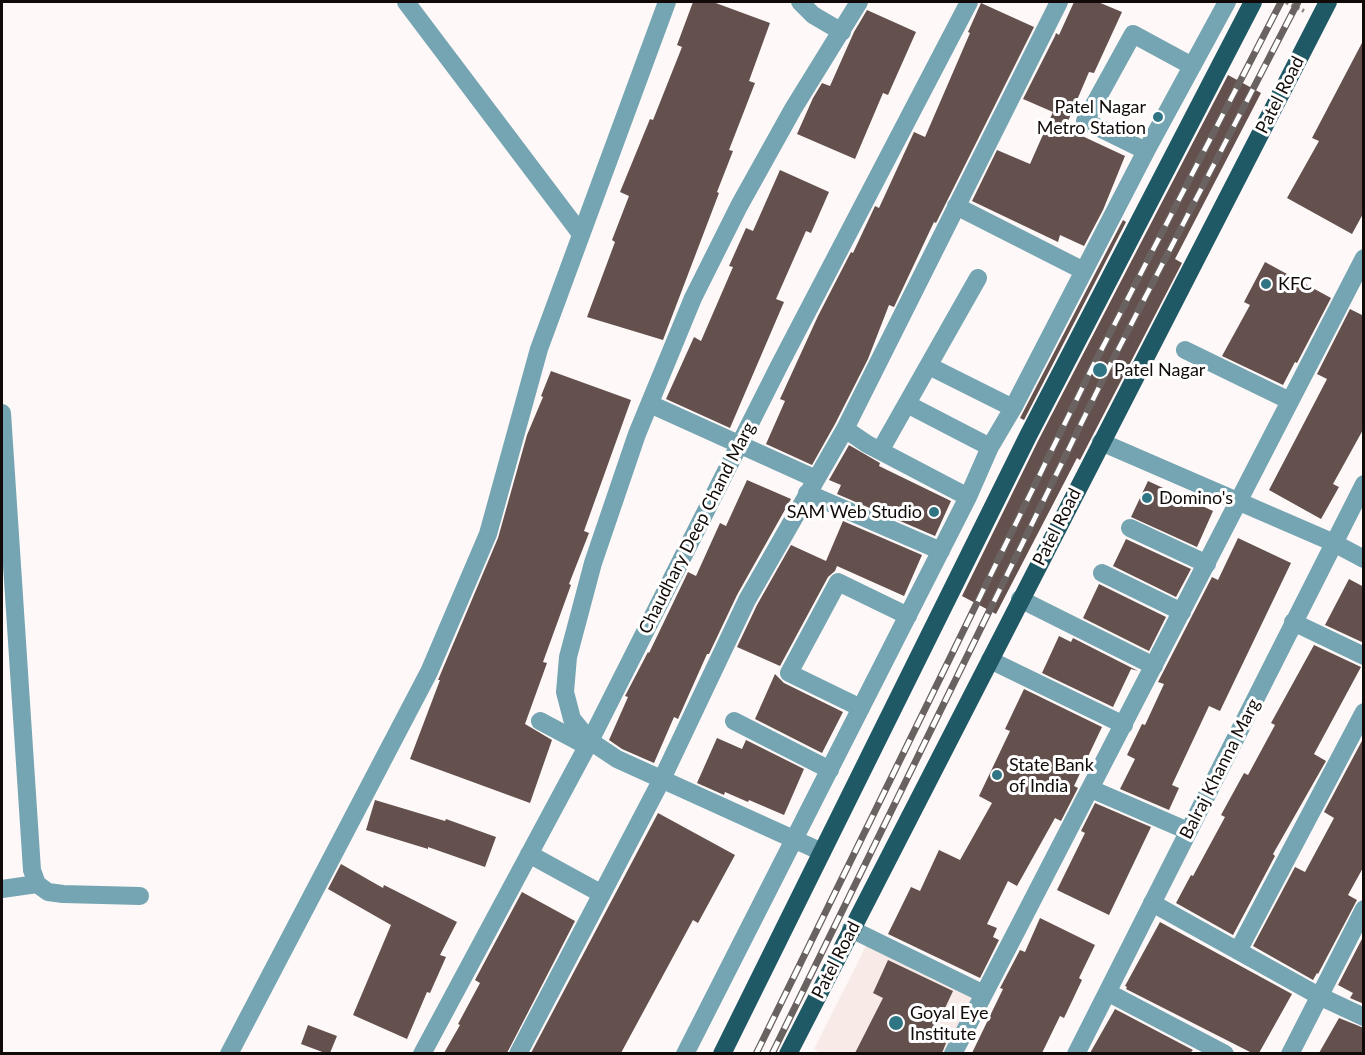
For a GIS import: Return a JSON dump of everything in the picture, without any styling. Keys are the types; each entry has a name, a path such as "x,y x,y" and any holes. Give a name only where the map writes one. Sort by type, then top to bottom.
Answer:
{"main road":[{"path":"722,1053 1028,436 1253,2"},
{"name":"Patel Road","path":"792,1052 851,929 1328,2"}],"street":[{"path":"406,2 581,234"},
{"path":"229,1053 429,672 488,534 539,349 667,2"},
{"path":"800,2 813,15 842,32"},
{"path":"588,744 572,719 565,692 568,657 593,563 637,434 693,298 739,206 793,109 859,2"},
{"name":"Chaudhary Deep Chand Marg","path":"422,1053 588,744 739,444 969,2"},
{"path":"518,1053 662,779 747,600 845,429 1059,2"},
{"path":"685,1053 941,551 990,447 1013,408 1223,3"},
{"path":"1146,151 1085,121 1132,34 1192,66"},
{"path":"956,206 1084,271"},
{"path":"953,1053 1364,258"},
{"path":"880,451 978,278"},
{"path":"1185,350 1290,401"},
{"path":"929,366 1013,408"},
{"path":"650,404 739,444 811,486 941,551"},
{"path":"907,405 990,447"},
{"path":"2,413 6,548 32,870 37,884 48,892 140,896"},
{"path":"845,429 880,451 968,497"},
{"path":"1101,442 1332,542 1364,559"},
{"name":"Balraj Khanna Marg","path":"1076,1053 1109,993 1332,542 1364,484"},
{"path":"1130,528 1207,564"},
{"path":"1102,573 1182,612"},
{"path":"861,708 789,673 838,582 908,616"},
{"path":"1020,599 1154,666"},
{"path":"1293,622 1364,656"},
{"path":"990,660 1124,725"},
{"path":"1238,951 1364,712"},
{"path":"540,721 822,852"},
{"path":"734,721 830,770"},
{"path":"1091,789 1188,831"},
{"path":"529,854 602,894"},
{"path":"2,889 37,884"},
{"path":"1152,903 1319,996 1364,1017"},
{"path":"1290,1053 1364,909"},
{"path":"851,929 984,994"},
{"path":"1109,993 1225,1053"}],"shaded area":[{"name":"Goyal Eye Institute","path":"869,940 979,996 950,1053 822,1054 814,1049"}],"building":[{"path":"693,2 713,2 770,23 749,81 755,83 729,150 733,151 717,192 719,193 663,340 587,317 615,242 612,240 629,196 620,192 650,119 653,120 682,47 677,45"},
{"path":"1074,2 1098,2 1122,12 1094,73 1089,72 1065,128 1125,156 1103,210 1084,246 1060,235 1058,242 972,201 997,150 1030,164 1053,112 1023,99 1056,33 1059,35"},
{"path":"981,3 1034,27 936,223 934,222 894,307 889,305 868,359 812,465 766,444 785,401 780,399 818,316 851,252 853,253 875,206 879,208 914,132 925,137"},
{"path":"867,10 916,32 888,95 883,93 855,159 797,134 822,83 830,86 854,32"},
{"path":"1364,39 1364,212 1352,234 1287,198 1319,141 1312,138"},
{"path":"1228,75 1261,93 1175,259 1182,263 1080,460 1077,458 996,614 962,596 1038,441"},
{"path":"780,170 829,192 811,233 806,231 776,299 784,302 730,428 666,399 694,337 701,341 733,267 729,266 746,228 753,231"},
{"path":"1123,220 1126,222 1024,420 1020,418"},
{"path":"1265,262 1331,298 1283,385 1222,356 1250,305 1244,302"},
{"path":"1350,309 1364,316 1364,428 1333,484 1339,487 1321,519 1269,490 1327,379 1317,374"},
{"path":"551,371 631,400 584,531 589,533 569,584 571,585 543,662 547,663 525,724 552,740 530,803 410,759 440,680 438,680 498,538 527,435"},
{"path":"849,445 880,463 879,466 951,501 935,536 837,494 841,485 829,480"},
{"path":"747,480 791,499 737,595 678,719 674,717 654,763 622,749 609,740 628,697 625,696 649,653 688,572 696,576 720,523 726,526"},
{"path":"1148,481 1213,511 1197,547 1131,517"},
{"path":"843,521 922,555 904,596 837,566 828,577 780,666 737,647 757,605 791,545 826,561"},
{"path":"1238,538 1291,563 1220,711 1209,706 1172,785 1179,788 1169,810 1120,789 1135,759 1127,755 1142,724 1145,725 1164,684 1158,682 1212,577 1218,580"},
{"path":"1126,539 1191,569 1176,597 1113,566"},
{"path":"1349,579 1364,587 1364,643 1325,625"},
{"path":"1099,584 1166,617 1149,651 1083,618"},
{"path":"1059,636 1071,642 1073,638 1138,671 1131,669 1113,707 1042,673"},
{"path":"1314,645 1361,667 1314,754 1326,761 1273,854 1275,856 1233,935 1176,903 1225,817 1221,815 1244,773 1248,775 1275,725 1271,723"},
{"path":"775,674 784,683 843,712 822,753 755,719"},
{"path":"1024,689 1102,727 1074,786 1078,788 1061,821 1055,818 1017,886 1008,881 987,924 997,928 993,937 999,940 980,978 888,934 911,887 920,891 939,850 960,860 992,803 979,796 1010,731 1005,729"},
{"path":"1364,737 1364,866 1348,895 1357,900 1313,980 1253,946 1295,867 1305,872 1334,818 1324,812"},
{"path":"717,738 742,749 746,740 804,769 784,815 749,800 748,802 725,792 724,795 697,783"},
{"path":"375,800 445,821 446,819 496,837 485,867 428,847 428,849 366,830"},
{"path":"1095,803 1151,827 1109,915 1057,890 1085,833 1081,831"},
{"path":"658,813 735,855 698,923 693,920 621,1053 531,1053"},
{"path":"341,864 383,888 384,885 457,922 440,955 446,957 430,993 427,992 407,1039 353,1015 391,925 328,889"},
{"path":"522,892 575,921 507,1053 444,1053 480,983 475,980"},
{"path":"1040,918 1095,945 1079,978 1082,980 1064,1018 1060,1016 1042,1053 972,1053 1003,989 1000,988 1020,950 1025,952"},
{"path":"1160,922 1292,994 1259,1053 1252,1053 1126,989 1125,986"},
{"path":"1364,935 1364,1004 1350,998 1353,993 1338,985"},
{"path":"888,960 953,991 932,1036 946,1043 942,1053 855,1053 883,998 873,993"},
{"path":"1115,1009 1193,1050 1190,1053 1090,1053"},
{"path":"1339,1018 1364,1028 1364,1053 1319,1053"},
{"path":"308,1025 337,1036 330,1053 301,1044"}],"railway":[{"path":"756,1054 1093,366 1281,2"},
{"path":"772,1054 1106,373 1298,2"}],"place":[{"name":"Patel Nagar Metro Station","path":"1158,117"},
{"name":"KFC","path":"1266,284"},
{"name":"Patel Nagar","path":"1100,370"},
{"name":"Domino's","path":"1147,498"},
{"name":"SAM Web Studio","path":"934,512"},
{"name":"State Bank of India","path":"997,775"},
{"name":"Goyal Eye Institute","path":"896,1023"}]}
